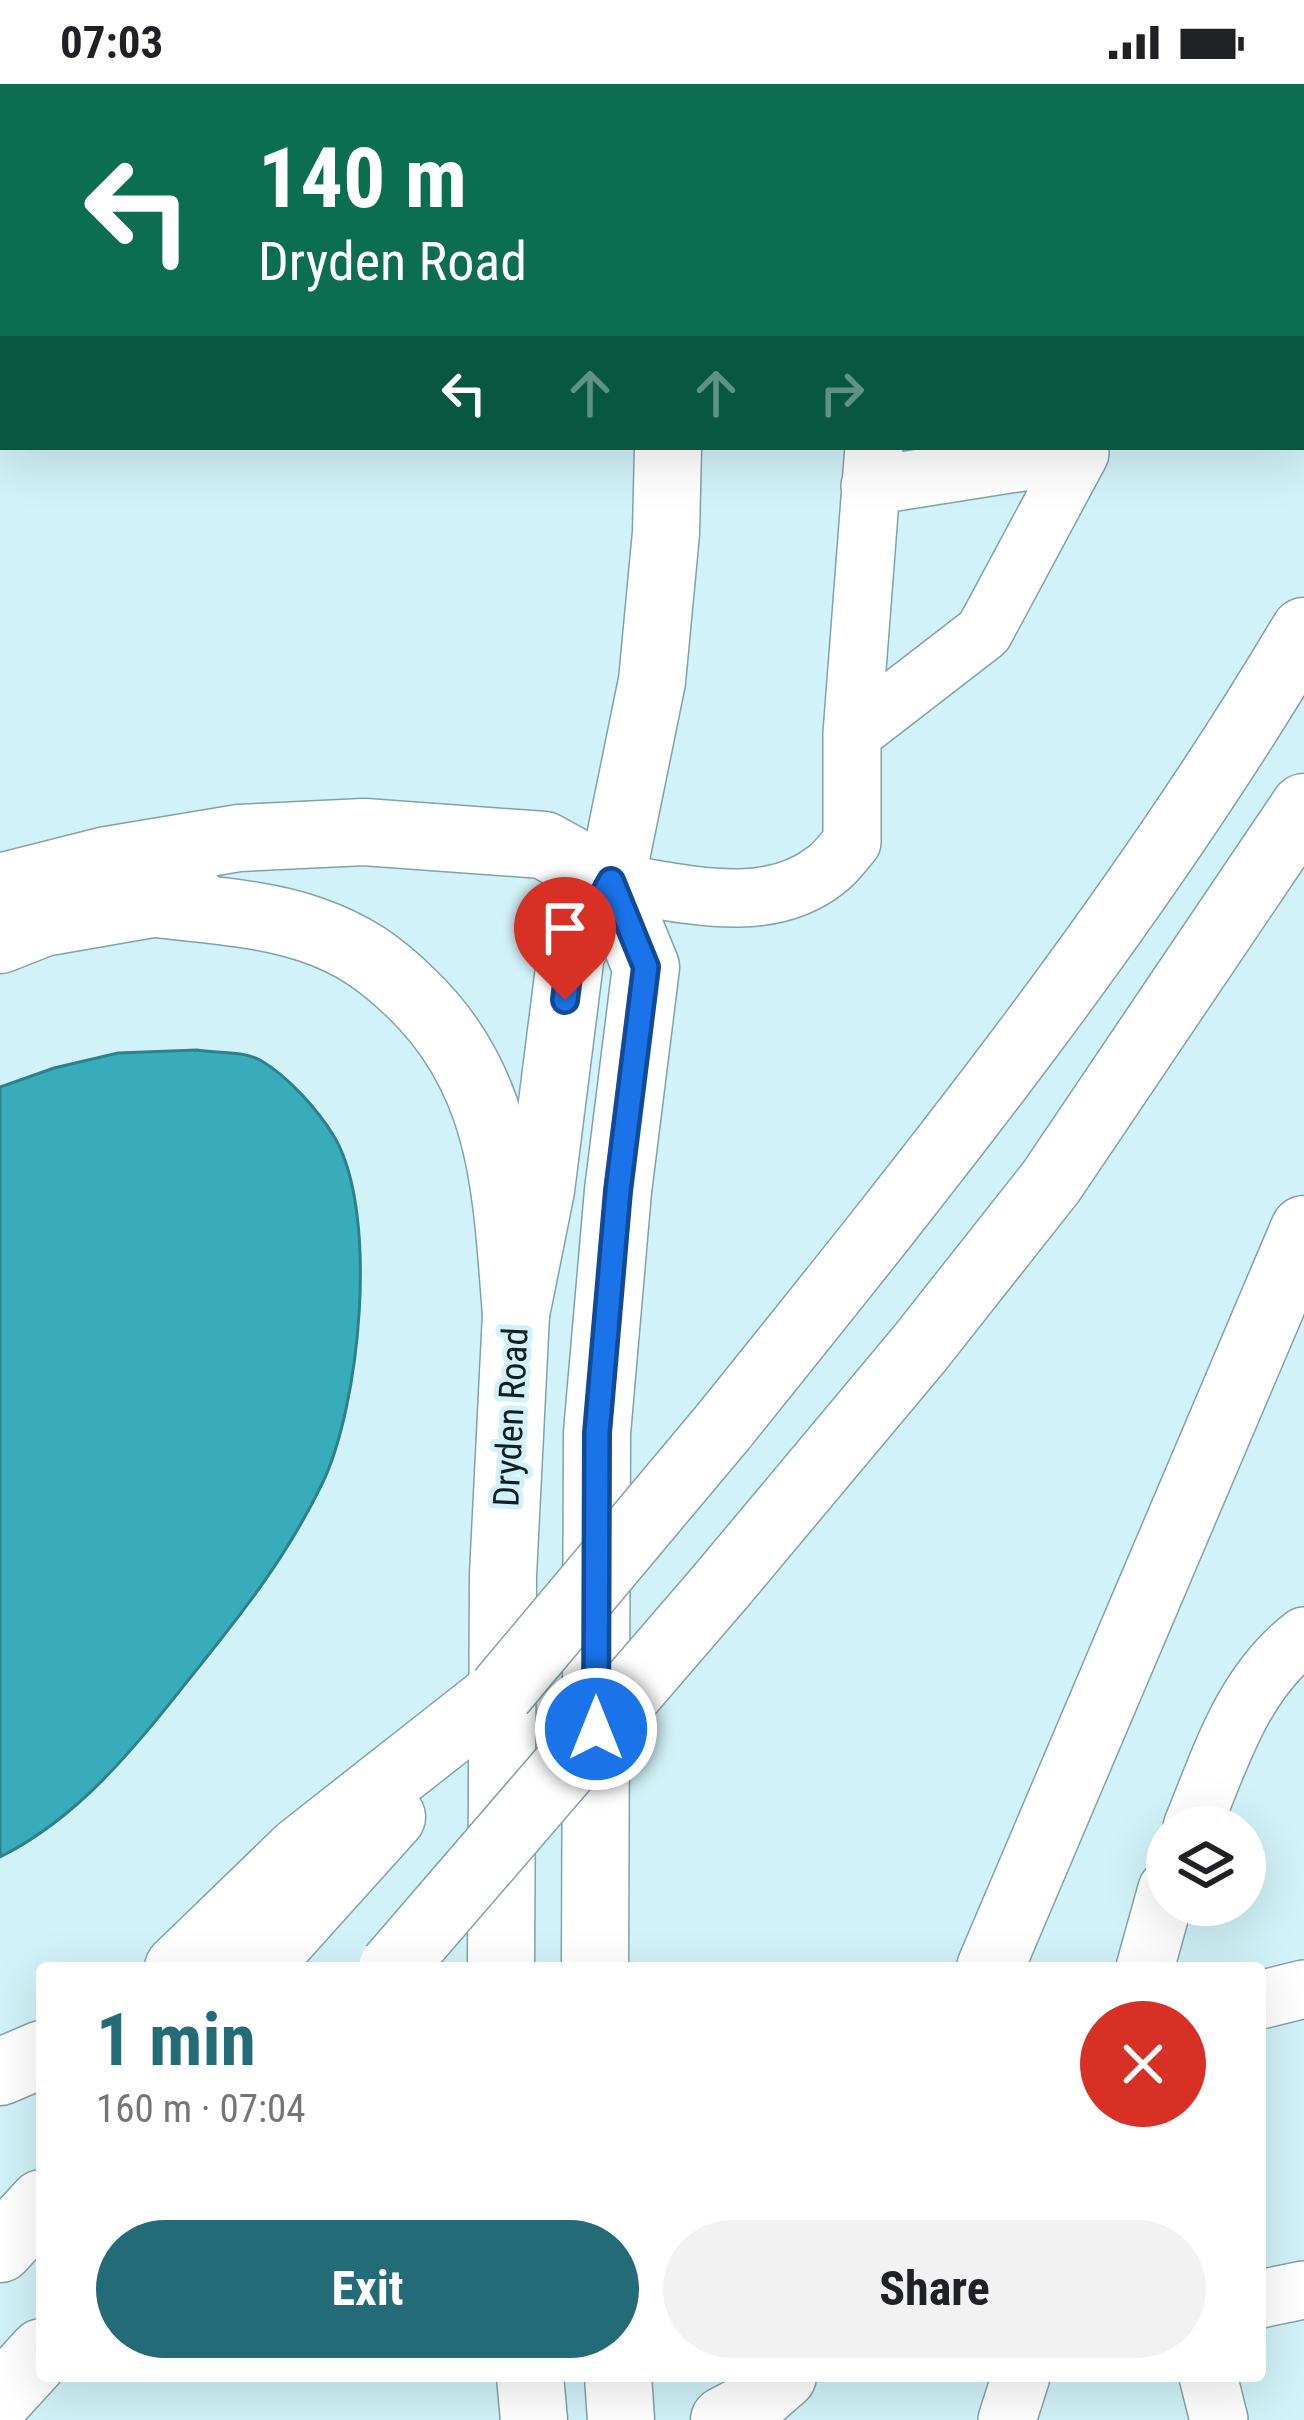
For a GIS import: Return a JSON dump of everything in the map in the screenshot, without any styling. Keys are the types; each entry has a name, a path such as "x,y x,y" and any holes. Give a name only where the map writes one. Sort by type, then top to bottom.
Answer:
{"main road":[{"name":"Dryden Road","path":"501,1962 503,1574 516,1314 541,1190 571,953 611,881 652,681 668,450"},
{"path":"261,1962 363,1827 500,1692 723,1427 980,1104 1253,717 1304,631"},
{"path":"397,1962 722,1586 1051,1182 1304,807"},
{"path":"0,887 107,860 239,838 364,832 544,845 611,881 646,967 618,1191 597,1433 595,1962"},
{"path":"0,940 43,923 352,873 465,880 538,892 611,881"},
{"path":"149,903 310,929 377,959 443,1024 476,1080 496,1143 516,1314"},
{"path":"993,1962 1304,1229"},
{"path":"184,1962 301,1850 363,1827"},
{"path":"0,2072 36,2057"},
{"path":"0,2249 36,2210"},
{"path":"0,2398 36,2359"},
{"path":"531,2382 534,2420"},
{"path":"618,2382 621,2420"},
{"path":"724,2420 776,2382"},
{"path":"799,2420 815,2382"}],"street":[{"path":"611,881 755,898 796,887 826,871 852,842 852,734 872,467 1080,453 984,632 852,734"},
{"path":"1201,1806 1254,1685 1277,1657 1304,1636"},
{"path":"1146,1962 1156,1926"},
{"path":"1266,1998 1304,1989"},
{"path":"1266,2298 1304,2290"},
{"path":"1007,2420 1019,2382"},
{"path":"1210,2382 1219,2420"}],"water":[{"path":"197,1050 260,1060 302,1095 335,1138 349,1172 360,1261 359,1311 346,1408 335,1450 308,1511 278,1562 227,1631 148,1729 81,1801 0,1857 0,1087 118,1053"}],"route":[{"path":"565,1000 571,953 611,881 646,967 618,1191 597,1433 596,1729"}]}
